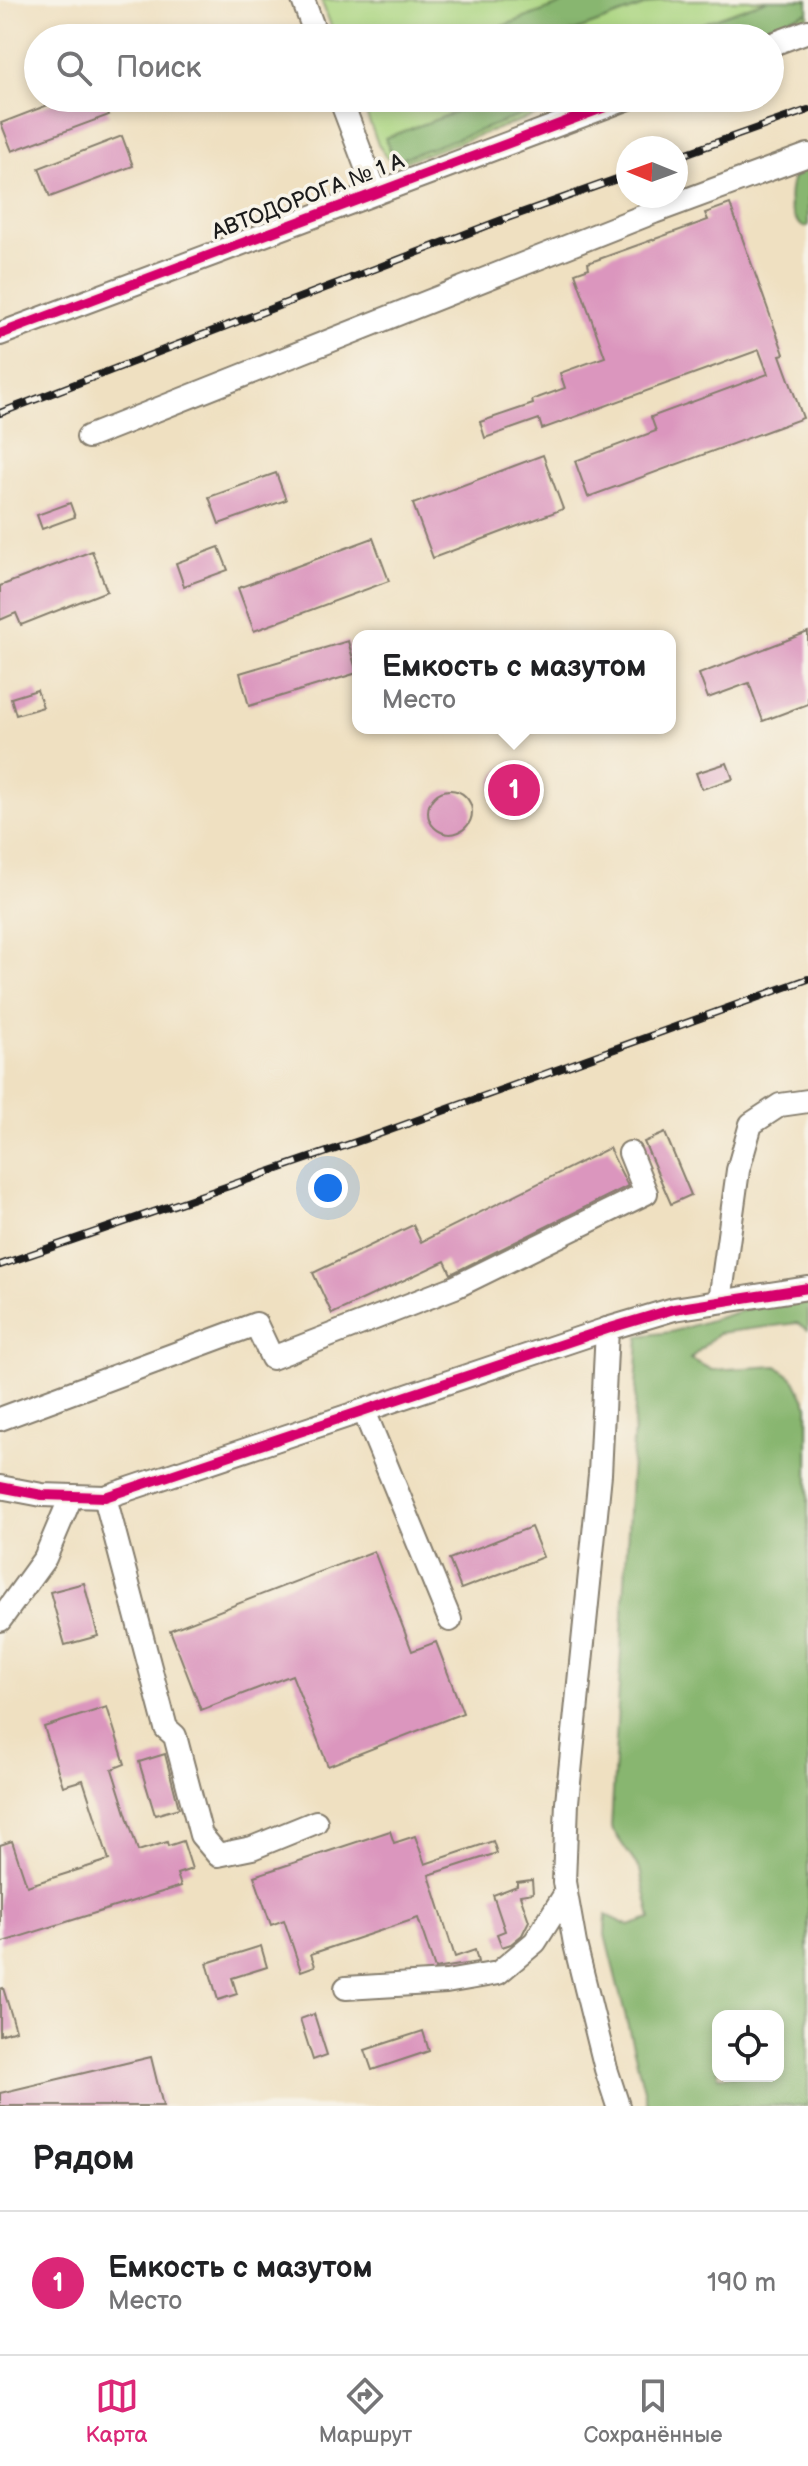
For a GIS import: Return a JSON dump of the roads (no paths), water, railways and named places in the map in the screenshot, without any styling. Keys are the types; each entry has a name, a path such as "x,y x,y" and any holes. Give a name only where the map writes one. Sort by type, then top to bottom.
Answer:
{"street":[{"path":"303,0 312,24"},
{"path":"784,40 808,31"},
{"path":"345,112 376,193"},
{"name":"АВТОДОРОГА № 1 А","path":"0,334 592,112"},
{"path":"88,437 654,212 808,155"},
{"path":"720,1301 738,1170 751,1124 808,1087"},
{"path":"780,1105 808,1101"},
{"path":"0,1419 256,1324 272,1358 455,1287 646,1193 630,1153"},
{"path":"0,1487 71,1497 105,1497 674,1309 808,1288"},
{"path":"607,1329 600,1474 567,1802 564,1882 578,1958 618,2106"},
{"path":"364,1411 450,1620"},
{"path":"0,1620 45,1558 71,1497"},
{"path":"105,1497 166,1728 175,1736 201,1835 218,1855 252,1848 316,1822"},
{"path":"346,1988 446,1982 498,1973 535,1942 566,1893"}],"railway":[{"path":"688,153 808,110"},
{"path":"0,413 507,218 616,179"},
{"path":"0,1265 379,1134 808,979"}],"place":[{"name":"Емкость с мазутом","path":"514,790"}]}
